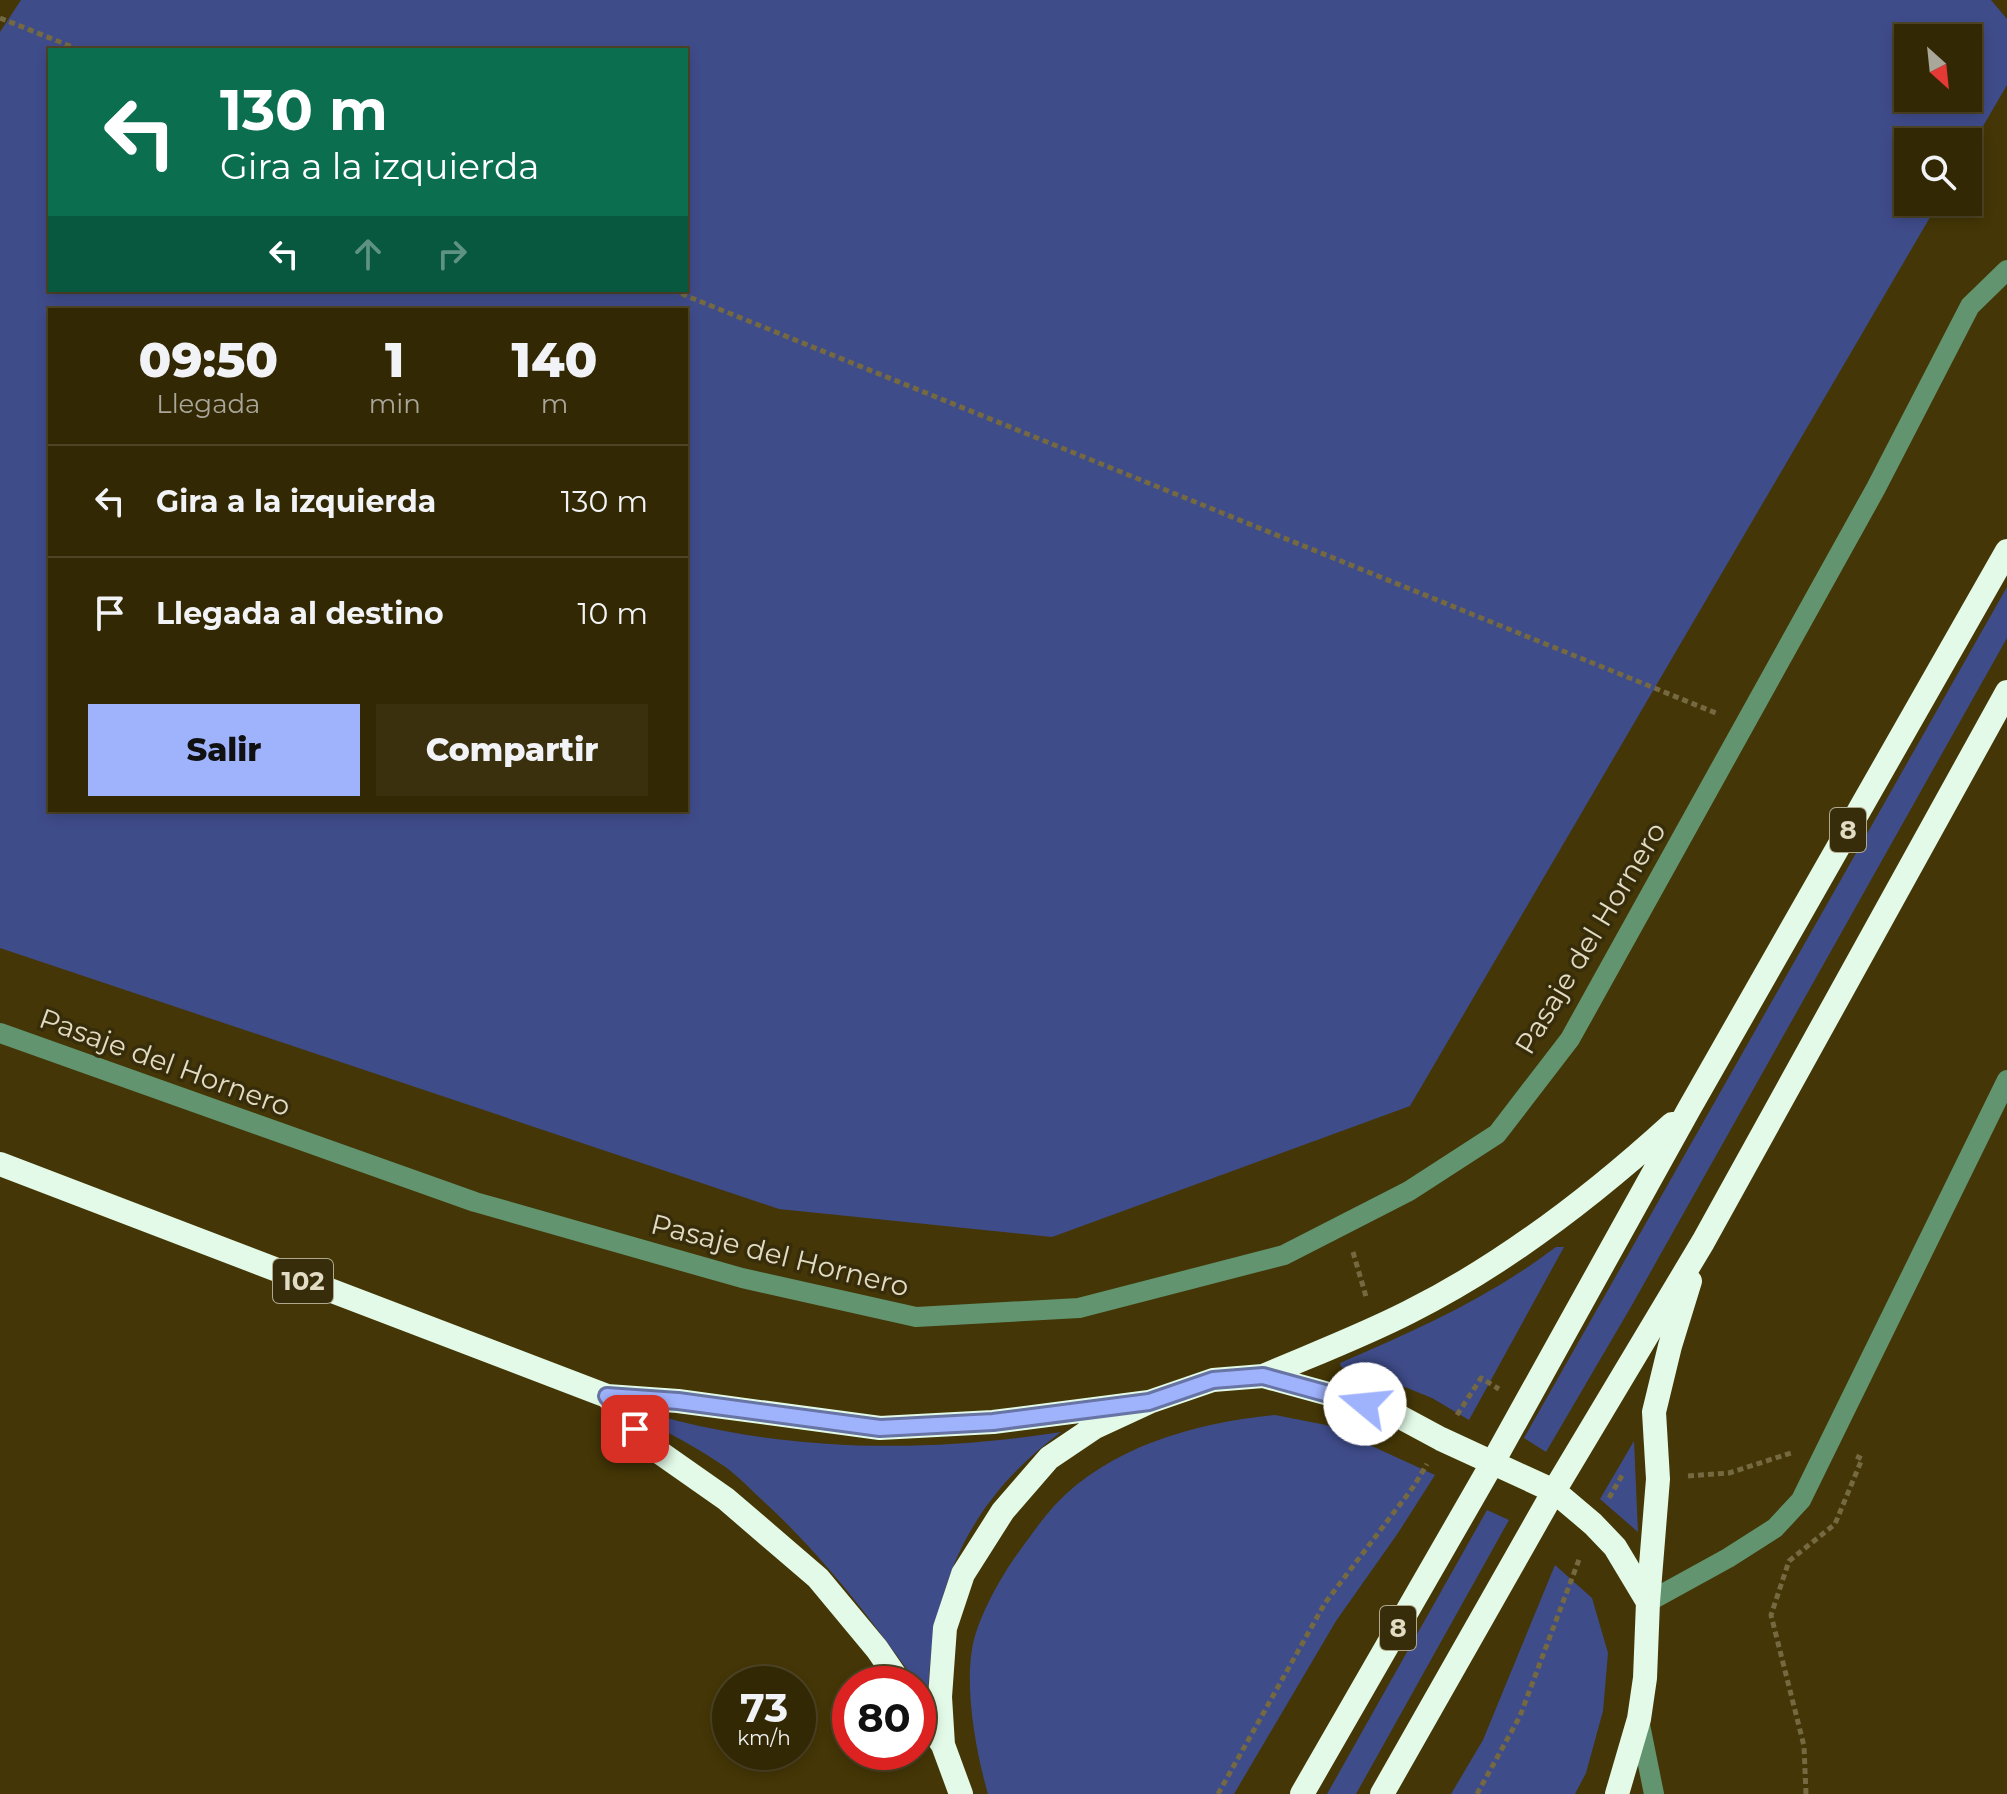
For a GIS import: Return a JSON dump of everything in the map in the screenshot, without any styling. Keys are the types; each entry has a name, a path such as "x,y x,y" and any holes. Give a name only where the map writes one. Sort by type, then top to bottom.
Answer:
{"highway":[{"name":"8","path":"1302,1794 2007,551"},
{"name":"8","path":"1382,1794 1554,1491 1703,1242 2000,714 2007,692"},
{"path":"943,1745 940,1697 945,1628 963,1574 1003,1511 1049,1458 1095,1427 1149,1402 1213,1380 1263,1376 1409,1312 1535,1237 1645,1149 1689,1109"},
{"name":"102","path":"0,1164 607,1396 678,1401 880,1428 993,1422 1149,1402"},
{"path":"1617,1794 1639,1719 1645,1678 1658,1479 1654,1412 1670,1346 1703,1242"},
{"path":"1263,1376 1365,1404 1402,1418 1554,1491 1615,1547 1648,1602"},
{"name":"102","path":"607,1396 649,1445 726,1499 818,1578 889,1666"},
{"path":"936,1735 943,1745 961,1794"}],"street":[{"name":"Pasaje del Hornero","path":"0,1033 475,1202 742,1278 916,1317 1079,1308 1284,1255 1409,1191 1497,1134 1570,1039 1876,488 1970,306 2007,270"},
{"path":"1648,1602 1775,1528 1801,1500 2007,1080"},
{"path":"1639,1719 1654,1794"}],"path":[{"path":"0,18 75,48"},
{"path":"677,292 1745,725"},
{"path":"1345,1224 1375,1328"},
{"path":"1218,1794 1325,1603 1414,1486 1481,1378 1525,1405"},
{"path":"1477,1794 1520,1716 1593,1524 1627,1468"}],"shaded area":[{"path":"21,0 1991,0 2007,19 2007,85 1982,128 1894,128 1894,216 1931,216 1410,1106 1052,1237 779,1209 0,948 0,32"},
{"path":"2007,587 2007,638 1546,1452 1524,1438"},
{"path":"1556,1247 1564,1247 1469,1420 1432,1398 1385,1379 1341,1367 1340,1363 1479,1297"},
{"path":"550,1378 678,1421 773,1439 869,1446 917,1445 1013,1439 1061,1432 1029,1458 1002,1487 979,1517 961,1549 937,1619 930,1666 904,1666 829,1569 785,1521 734,1473 661,1429"},
{"path":"1275,1415 1326,1425 1435,1475 1336,1621 1234,1794 988,1794 973,1722 970,1684 972,1649 978,1626 994,1591 1038,1526 1076,1485 1128,1453 1185,1431"},
{"path":"1634,1441 1638,1532 1600,1499"},
{"path":"1487,1510 1509,1520 1356,1794 1327,1794"},
{"path":"1555,1565 1592,1598 1608,1653 1603,1711 1586,1773 1575,1794 1451,1794 1483,1740"}],"route":[{"path":"635,1429 607,1396 678,1401 880,1428 993,1422 1149,1402 1213,1380 1263,1376 1365,1404"}]}
